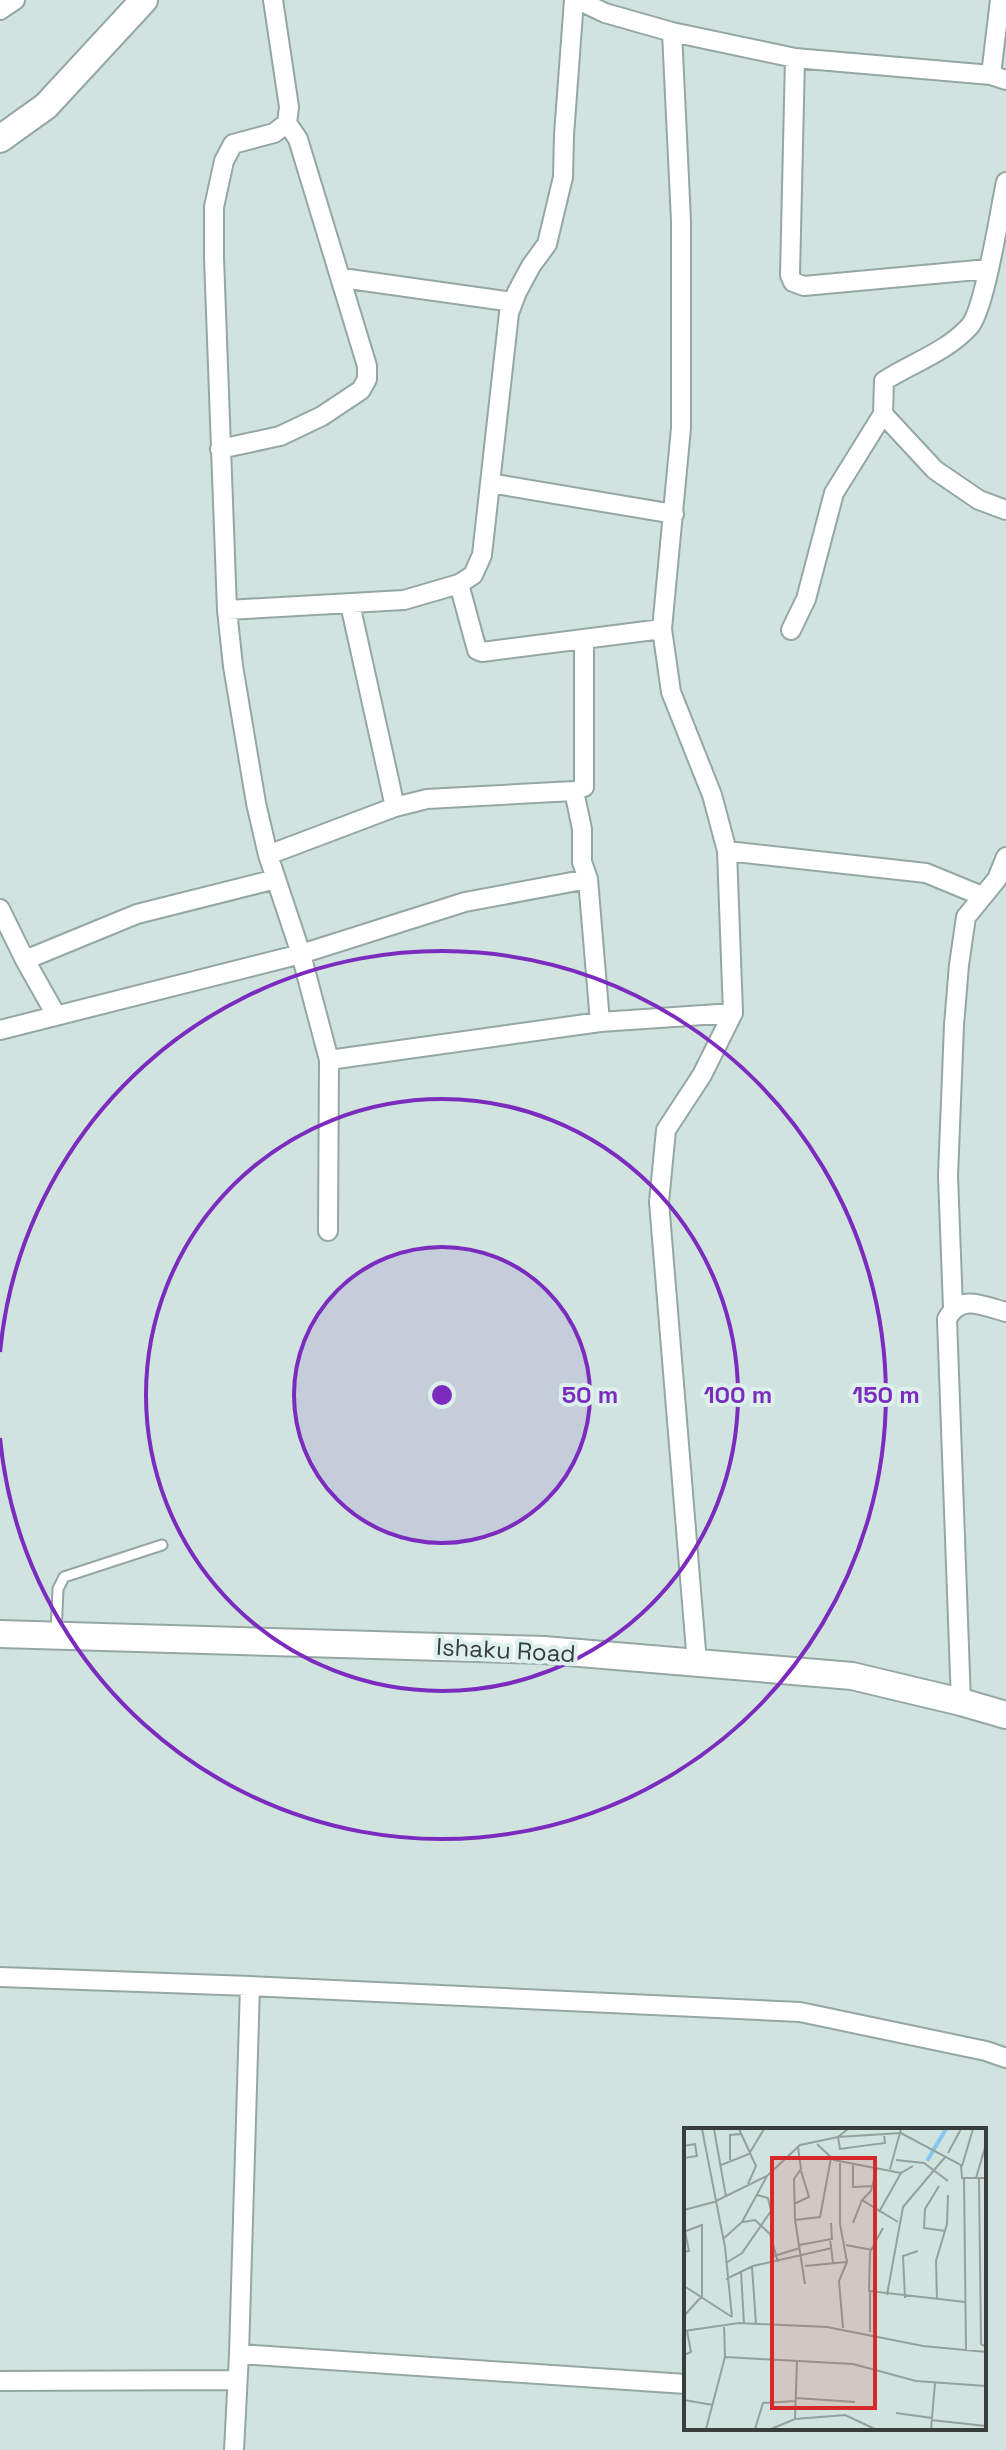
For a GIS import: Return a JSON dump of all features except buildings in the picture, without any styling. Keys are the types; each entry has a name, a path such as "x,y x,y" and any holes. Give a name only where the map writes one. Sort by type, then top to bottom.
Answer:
{"street":[{"path":"0,10 15,0"},
{"path":"0,139 46,106 144,0"},
{"path":"220,449 280,436 322,416 361,390 367,379 367,366 342,278 298,139 287,123 289,107 273,0"},
{"path":"227,610 404,600 459,584 473,575 482,555 509,313 531,266 547,244 563,177 576,0 605,13 672,32 795,58 998,78 1000,0"},
{"path":"672,32 681,221 681,428 662,629 671,692 712,795 727,851 733,1013 702,1075 666,1130 659,1202 697,1663"},
{"path":"795,58 790,275 793,282 804,286 988,269"},
{"path":"287,123 274,133 233,144 224,161 217,191 214,258 220,449 227,610 233,666 268,855 301,954 329,1060 328,1231"},
{"path":"791,630 806,599 834,493 883,414 884,381 945,347 971,326 988,269 1006,182"},
{"path":"342,278 513,302"},
{"path":"883,414 935,470 979,500 1006,510"},
{"path":"490,483 674,514"},
{"path":"459,584 477,650 482,652 662,629"},
{"path":"350,604 395,807"},
{"path":"268,855 395,807 427,799 574,791 584,787 584,639"},
{"path":"574,791 582,829 582,862 588,879 600,1022"},
{"path":"727,851 926,873 982,896"},
{"path":"961,1702 947,1319 953,1308 948,1176 954,1025 966,917 997,879 1006,857"},
{"path":"25,960 137,914 276,879"},
{"path":"0,1030 301,954 465,902 588,879"},
{"path":"0,909 56,1015"},
{"path":"329,1060 600,1022 733,1013"},
{"path":"953,1308 966,1302 1006,1312"},
{"name":"Ishaku Road","path":"0,1634 544,1650 852,1676 1006,1715"},
{"path":"0,1977 800,2012 986,2051 1006,2058"},
{"path":"234,2450 250,1986"},
{"path":"239,2354 684,2384"},
{"path":"0,2381 237,2380"}],"lane":[{"path":"56,1636 58,1589 64,1577 162,1545"}]}
